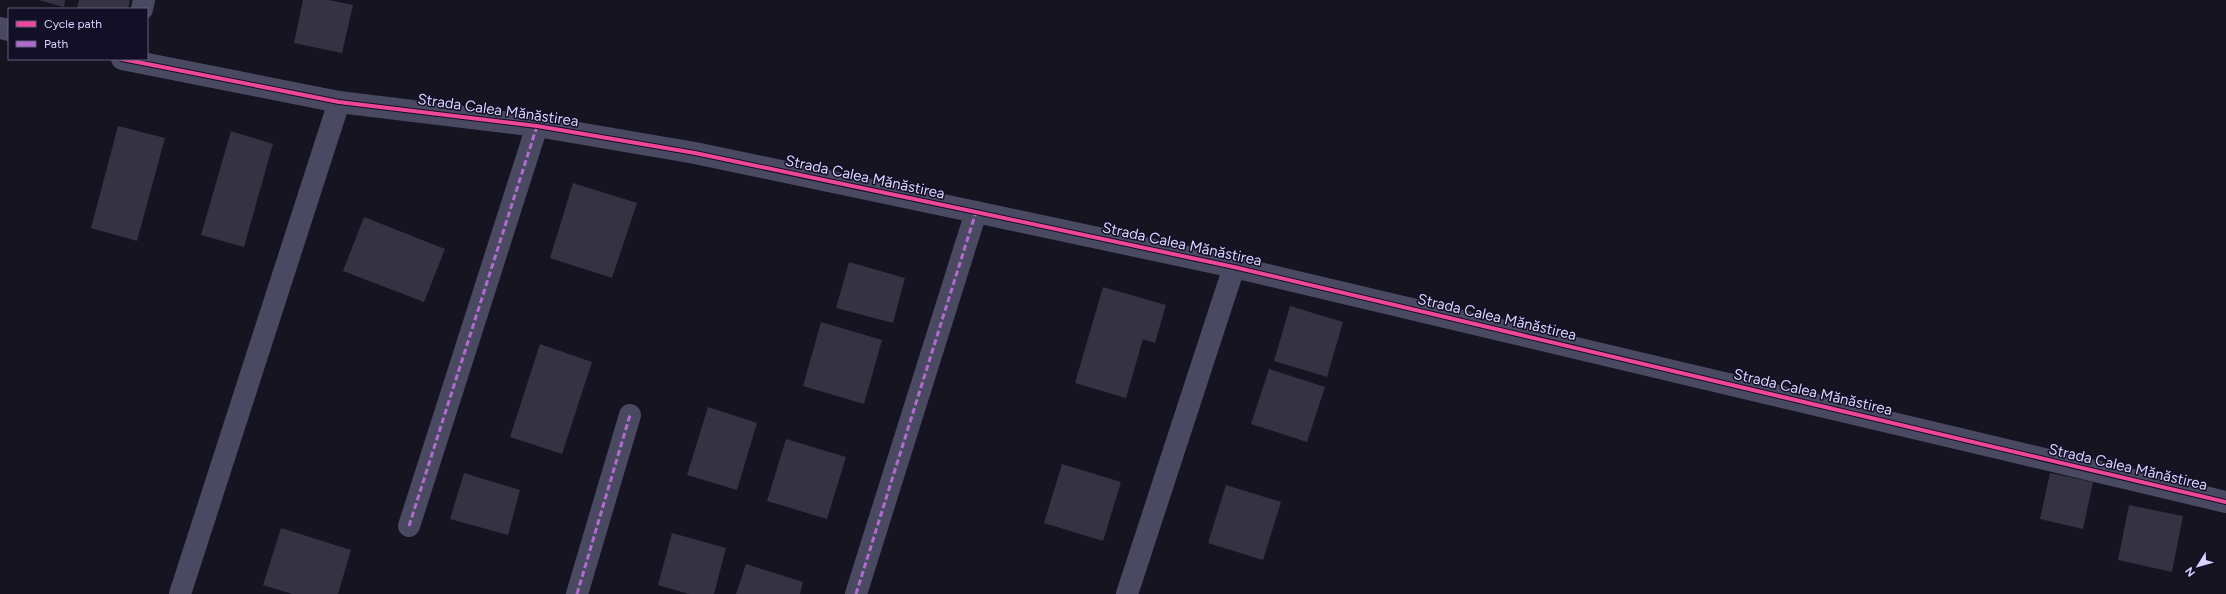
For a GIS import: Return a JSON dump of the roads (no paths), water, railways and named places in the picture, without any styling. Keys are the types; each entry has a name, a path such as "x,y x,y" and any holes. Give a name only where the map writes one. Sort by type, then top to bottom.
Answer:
{"street":[{"name":"Strada Calea Mănăstirea","path":"128,60 339,102 537,126 695,153 976,212 1234,267 2226,502"},
{"path":"180,594 339,102"},
{"path":"409,526 537,126"},
{"path":"856,594 976,212"},
{"name":"Strada Calea Mănăstirea","path":"1127,594 1234,267"},
{"path":"577,594 630,415"}]}
